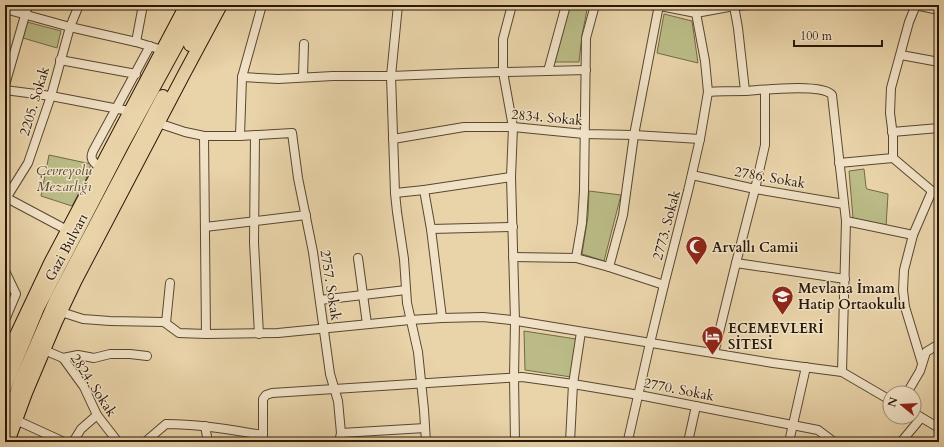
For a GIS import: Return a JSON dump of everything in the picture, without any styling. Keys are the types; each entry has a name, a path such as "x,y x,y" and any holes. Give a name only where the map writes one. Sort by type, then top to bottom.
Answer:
{"highway":[{"path":"5,363 16,335 50,263 186,5"},
{"name":"Gazi Bulvarı","path":"5,388 38,308 122,146 198,5"},
{"name":"Gazi Bulvarı","path":"10,422 20,382 56,299 211,5"},
{"path":"8,442 10,422 26,393 76,280 221,5"}],"street":[{"path":"5,85 28,5"},
{"name":"2205. Sokak","path":"5,198 28,163 51,96 70,27 79,5"},
{"path":"136,42 143,5"},
{"path":"240,136 242,77 262,5"},
{"path":"398,5 391,76 395,193 404,259 407,303 418,352 426,442"},
{"path":"512,5 503,39 503,72 513,127 511,177 515,321 515,442"},
{"path":"548,71 566,5"},
{"path":"576,258 582,223 584,191 586,38 595,5"},
{"path":"609,266 623,215 634,135 657,5 696,13 747,5"},
{"path":"893,158 890,113 891,88 909,22 916,5 939,10"},
{"path":"734,6 745,91"},
{"path":"5,9 162,50"},
{"name":"2773. Sokak","path":"629,442 628,440 650,343 692,175 708,92 705,61 696,13"},
{"path":"303,77 304,44"},
{"path":"100,168 92,161 91,157 93,152 150,46"},
{"path":"901,55 939,62"},
{"path":"60,60 136,74"},
{"path":"242,77 278,79 333,76 391,76 464,72 586,70"},
{"path":"708,92 809,88 824,90 830,92 832,95 846,221 842,372"},
{"path":"5,90 51,96 129,111"},
{"path":"714,353 766,145 765,90"},
{"path":"158,123 185,132 204,136 255,135 255,273 259,334"},
{"name":"2834. Sokak","path":"393,139 464,127 513,127 584,134 700,138"},
{"path":"892,132 939,128"},
{"name":"2757. Sokak","path":"255,135 292,133 298,178 313,252 330,374 338,401 341,433 339,442"},
{"path":"204,136 206,334"},
{"path":"840,163 893,158 935,193 913,235 904,270 904,307 922,362"},
{"name":"2786. Sokak","path":"692,175 755,189 844,204"},
{"path":"395,193 511,177"},
{"path":"424,190 431,229 442,318"},
{"path":"5,198 67,230"},
{"path":"205,227 306,215"},
{"path":"846,221 913,235"},
{"path":"431,229 513,227"},
{"path":"513,257 576,258 609,266 664,285"},
{"path":"358,258 367,324"},
{"path":"736,263 845,279"},
{"path":"5,271 16,294 5,320"},
{"path":"166,323 170,283"},
{"path":"320,300 406,290"},
{"path":"61,312 83,319 164,322 179,333 206,334 278,333 410,320 483,317 773,363 842,372 882,395"},
{"path":"570,442 572,384 581,332"},
{"path":"912,385 920,372 926,352 939,344"},
{"name":"2824. Sokak","path":"44,350 63,358 84,387 97,415 118,442"},
{"path":"63,358 78,355 94,358 110,354 147,356"},
{"path":"789,442 806,367"},
{"name":"2770. Sokak","path":"263,439 263,399 266,395 272,393 522,377 639,395 818,430 834,442"},
{"path":"688,442 696,406"},
{"path":"73,442 81,429 97,415"},
{"path":"922,418 939,428"},
{"path":"10,422 64,442"},
{"path":"145,442 166,424 205,426 263,439"},
{"path":"901,442 912,425"},
{"path":"205,426 208,442"},
{"path":"341,433 425,428"}],"green space":[{"path":"570,5 588,5 582,35 579,62 555,62"},
{"path":"664,14 692,21 698,63 657,53"},
{"path":"27,22 61,31 57,48 23,38"},
{"name":"Çevreyolu Mezarlığı","path":"49,155 91,164 86,179 72,206 41,196"},
{"path":"864,169 867,189 888,194 886,227 853,218 849,171"},
{"path":"589,191 621,195 604,261 582,254 588,216"},
{"path":"524,331 576,339 571,377 525,370"}],"place":[{"name":"Arvallı Camii","path":"696,266"},
{"name":"Mevlana İmam Hatip Ortaokulu","path":"783,316"},
{"name":"ECEMEVLERİ SİTESİ","path":"712,356"}]}
